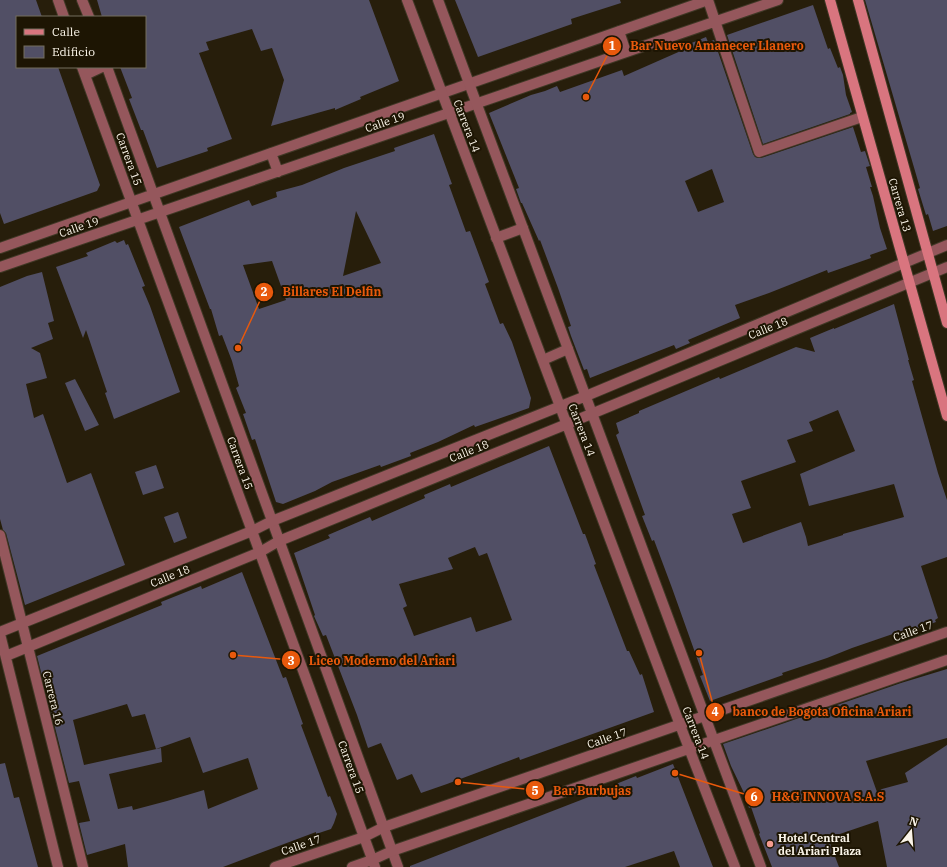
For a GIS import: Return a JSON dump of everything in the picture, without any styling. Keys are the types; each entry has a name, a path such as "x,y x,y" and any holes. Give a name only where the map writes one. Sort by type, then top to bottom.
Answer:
{"main road":[{"name":"Carrera 13","path":"830,0 947,416"},
{"name":"Carrera 13","path":"858,0 947,323"}],"street":[{"path":"58,0 64,16"},
{"path":"82,0 88,16"},
{"name":"Carrera 14","path":"407,0 689,749 735,867"},
{"name":"Carrera 14","path":"438,0 761,867"},
{"path":"708,0 759,152 862,117"},
{"name":"Calle 19","path":"0,248 708,0"},
{"name":"Calle 19","path":"0,267 778,0"},
{"path":"619,31 626,52"},
{"path":"84,71 98,68"},
{"name":"Carrera 15","path":"107,68 398,867"},
{"name":"Carrera 15","path":"84,71 373,864"},
{"path":"271,153 278,172"},
{"path":"496,238 523,228"},
{"name":"Calle 18","path":"0,633 252,531 272,521 586,396 947,245"},
{"name":"Calle 18","path":"3,657 260,552 279,541 947,267"},
{"path":"543,360 568,349"},
{"name":"Carrera 16","path":"0,535 83,867"},
{"name":"Calle 17","path":"275,867 364,837 384,827 947,632"},
{"path":"0,633 3,657 58,867"},
{"path":"352,867 373,864 392,851 947,660"}],"building":[{"path":"0,0 36,0 42,16 16,16 16,68 58,68 100,185 97,191 4,224 0,213"},
{"path":"97,0 369,0 399,81 360,97 361,99 335,110 335,108 271,126 284,80 272,48 261,51 252,29 206,42 209,50 199,53 232,139 207,148 208,151 157,168 143,130 141,130 129,99 132,98 120,68 146,68 146,16 102,16"},
{"path":"455,0 620,0 621,3 571,19 572,24 478,57"},
{"path":"865,0 947,0 947,226 933,231 928,214 926,215 918,189 920,188"},
{"path":"813,5 828,49 830,48 838,68 840,67 843,75 846,95 852,112 850,114 763,144 727,35"},
{"path":"706,37 708,42 714,40 755,157 761,158 853,127 861,152 865,151 870,166 866,167 872,187 870,187 887,249 870,255 871,258 828,273 827,270 735,305 740,318 688,340 690,343 676,349 674,345 590,378 587,369 584,370 571,336 568,327 571,326 558,288 540,240 539,241 521,203 516,189 519,188 489,113 531,95 557,86 560,92 622,70 624,76 683,50 682,47","holes":["712,169 724,202 698,212 685,181"]},
{"path":"434,134 452,184 449,185 466,232 470,231 489,282 485,284 500,324 503,323 512,342 531,398 529,408 475,427 474,425 410,453 411,456 332,482 315,491 283,504 276,502 255,439 252,440 243,414 246,413 236,388 239,386 232,361 222,335 219,336 211,309 179,227 249,200 252,206 277,197 276,192 302,185 344,168 395,151 394,148","holes":["356,211 381,263 343,276","272,261 286,300 259,309 243,265"]},
{"path":"124,240 126,245 128,244 145,286 142,287 180,392 114,419 105,393 107,392 86,330 83,338 56,267 88,256 86,253 115,241 117,243"},
{"path":"42,272 54,321 48,323 53,339 31,348 40,353 47,378 26,384 34,418 43,414 67,483 91,473 125,565 25,605 6,533 3,530 0,519 0,287 27,276"},
{"path":"894,304 914,380 912,381 947,500 947,557 921,566 938,618 935,620 936,622 917,629 916,626 852,648 710,701 700,676 703,675 672,588 654,540 652,541 642,516 645,515 616,435 619,433 616,423 639,413 639,411 719,377 720,379 796,347 815,352 810,338","holes":["838,410 855,451 800,474 809,506 894,484 904,517 843,534 808,546 801,522 743,543 732,514 751,508 741,481 796,462 787,440 813,431 809,422"]},
{"path":"75,379 99,425 85,431 65,383"},
{"path":"549,446 583,534 585,534 596,564 594,565 627,651 629,651 640,675 642,674 654,712 520,760 519,757 421,793 412,774 397,780 381,743 368,748 326,635 323,636 314,616 315,615 294,553 330,538 328,535 370,517 372,521 425,498 424,495 450,484 451,487","holes":["475,547 479,556 487,553 512,620 476,632 471,617 414,636 403,608 407,606 399,584 453,569 448,558"]},
{"path":"156,465 164,488 143,495 135,472"},
{"path":"178,512 187,538 174,543 164,517"},
{"path":"242,572 283,678 286,677 303,724 301,725 328,797 330,796 337,814 334,823 331,829 316,834 316,832 223,867 128,867 125,844 87,855 79,823 90,821 79,781 69,783 37,656 162,605 161,602 201,586 202,589","holes":["127,704 132,717 145,714 156,749 190,737 203,773 248,758 258,789 208,809 204,790 133,810 132,806 118,809 109,774 162,762 161,748 84,765 73,720"]},
{"path":"947,669 947,738 866,761 877,792 882,789 908,782 905,773 947,745 947,867 887,867 878,821 828,838 839,867 772,867 759,834 760,833 751,807 749,808 723,744 901,683"},
{"path":"5,763 14,798 19,797 38,867 0,867 0,764"},
{"path":"673,764 713,867 680,867 674,851 625,867 410,867 617,786 616,784 636,776 637,778"}],"place":[{"name":"Bar Nuevo Amanecer Llanero","path":"586,97"},
{"name":"Billares El Delfin","path":"238,348"},
{"name":"banco de Bogota Oficina Ariari","path":"699,653"},
{"name":"Liceo Moderno del Ariari","path":"233,655"},
{"name":"H&G INNOVA S.A.S","path":"675,773"},
{"name":"Bar Burbujas","path":"458,782"},
{"name":"Hotel Central del Ariari Plaza","path":"770,844"}]}
